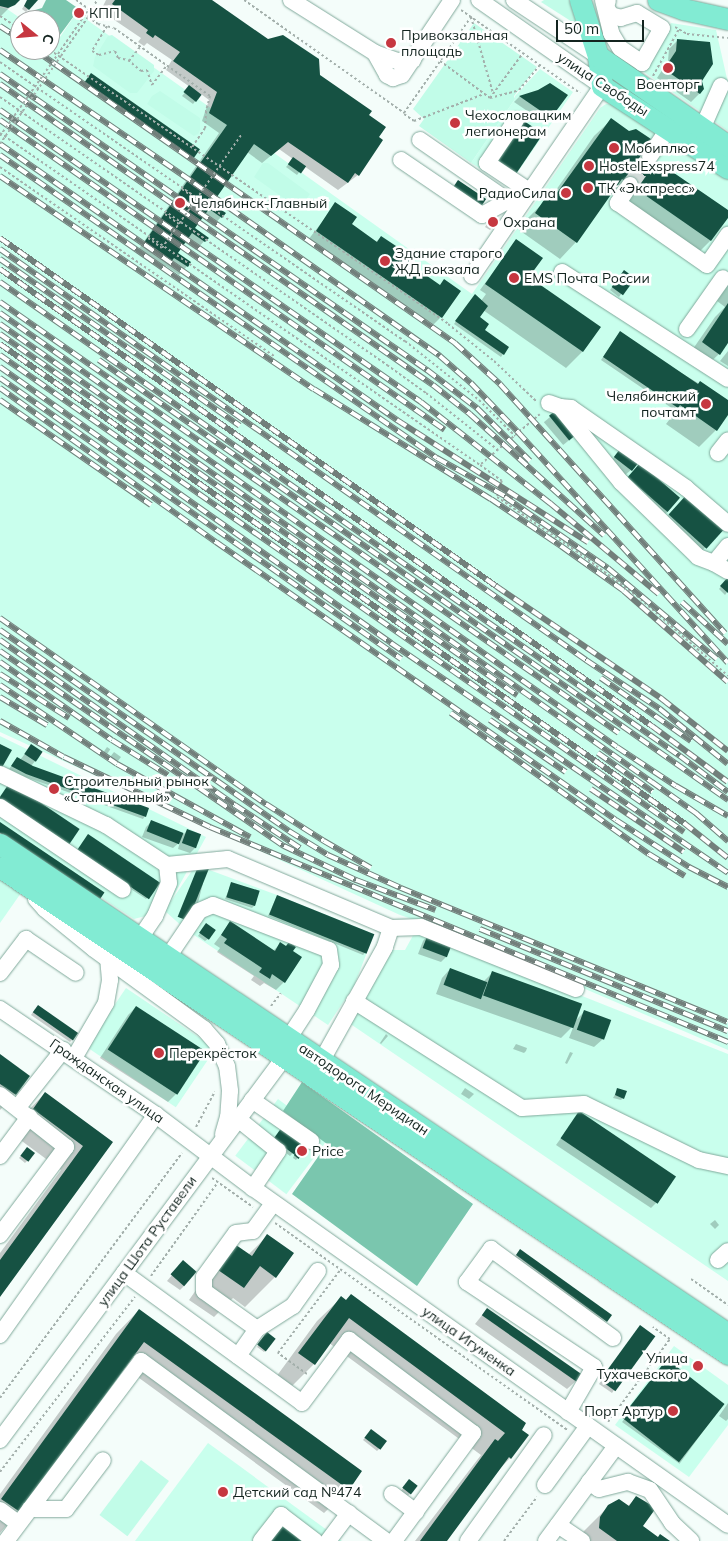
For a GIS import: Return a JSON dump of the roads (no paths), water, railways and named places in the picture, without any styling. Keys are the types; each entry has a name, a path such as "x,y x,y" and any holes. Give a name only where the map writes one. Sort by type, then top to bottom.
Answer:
{"main road":[{"path":"580,0 598,56 602,86"},
{"path":"658,0 726,20"},
{"name":"улица Свободы","path":"598,56 728,146"},
{"name":"улица Свободы","path":"602,86 728,168"},
{"name":"автодорога Меридиан","path":"0,844 168,957 289,1046 728,1354"},
{"name":"автодорога Меридиан","path":"0,867 289,1046 322,1060 726,1329"}],"street":[{"path":"291,0 376,52 387,75 392,78 402,75 452,0"},
{"name":"улица Свободы","path":"479,0 602,86"},
{"name":"улица Свободы","path":"514,0 598,56"},
{"path":"604,0 611,33 620,48 642,63 662,28 637,13 621,18 610,15 606,7 608,0"},
{"path":"401,160 482,215 512,204 529,191 602,86"},
{"path":"702,129 721,86"},
{"path":"516,120 487,163 529,191"},
{"path":"650,156 669,128"},
{"path":"420,140 512,204"},
{"path":"630,185 618,203 707,265 728,235"},
{"path":"472,276 512,204"},
{"path":"562,272 728,379"},
{"path":"687,329 726,277"},
{"path":"728,524 686,488 571,408 548,406 621,482 698,556 721,567 728,546"},
{"path":"0,774 106,826 167,865 228,859 391,928 421,927 576,989"},
{"path":"0,807 123,890"},
{"path":"140,938 155,916 169,883 167,865"},
{"path":"22,882 45,909 204,1028 217,1044 227,1066 230,1091 228,1117 216,1149"},
{"name":"улица Шота Руставели","path":"3,1430 124,1273 252,1100 289,1046 331,965 329,950 213,905 199,911 168,957"},
{"path":"322,1060 385,947 391,928"},
{"path":"0,973 26,939 76,973"},
{"path":"0,1156 23,1112 69,1054 106,1002 110,980 108,958"},
{"path":"354,1001 522,1108 584,1104 699,1160 728,1167"},
{"name":"Гражданская улица","path":"0,1009 69,1054 156,1115 216,1149"},
{"path":"0,1095 66,1147 0,1235"},
{"path":"252,1100 311,1141"},
{"path":"0,1336 156,1115"},
{"path":"264,1140 280,1118"},
{"path":"238,1119 278,1152 253,1188"},
{"name":"улица Игуменка","path":"216,1149 227,1170 728,1525"},
{"path":"257,1329 204,1291 204,1276 236,1232 253,1231 273,1203"},
{"path":"568,1412 594,1367 467,1282 491,1249 613,1338"},
{"path":"238,1356 257,1329 293,1306 318,1271"},
{"path":"124,1273 302,1403 348,1340 473,1433 394,1541"},
{"path":"6,1541 141,1361 386,1541"},
{"path":"545,1485 593,1430"},
{"path":"468,1541 544,1435"},
{"path":"546,1541 616,1446"},
{"path":"30,1508 66,1509 103,1460"},
{"path":"589,1482 600,1488 628,1482 650,1490 672,1523 690,1541"},
{"path":"392,1494 416,1512"},
{"path":"0,1510 18,1523"},
{"path":"328,1541 349,1514"},
{"path":"261,1541 281,1515 315,1541"},
{"path":"558,1525 582,1541"}],"tunnel":[{"path":"630,185 650,156"}],"railway":[{"path":"0,26 10,32"},
{"path":"0,50 194,183 440,356 471,383 518,432 728,663"},
{"path":"49,60 455,343 500,384 725,633"},
{"path":"0,74 427,370 477,408 530,461"},
{"path":"0,84 433,385 470,414 604,535"},
{"path":"0,110 421,402 550,503 659,594"},
{"path":"0,120 445,430"},
{"path":"0,144 397,420 588,542"},
{"path":"0,155 437,458 512,500"},
{"path":"0,176 314,389 491,499 561,546 624,591 728,682"},
{"path":"0,238 496,586 662,699 728,751"},
{"path":"0,249 586,660 660,709 728,764"},
{"path":"0,259 240,426"},
{"path":"0,269 652,726 728,782"},
{"path":"0,282 680,756 728,792"},
{"path":"0,302 619,733"},
{"path":"0,313 617,747 676,786 728,816"},
{"path":"0,324 696,813 728,841"},
{"path":"0,334 517,695"},
{"path":"0,344 684,823 728,858"},
{"path":"0,355 684,832"},
{"path":"99,360 728,800"},
{"path":"0,367 391,643 728,873"},
{"path":"0,378 401,659"},
{"path":"0,388 216,542 616,820 689,867 728,887"},
{"path":"0,400 151,505"},
{"path":"505,497 608,568 717,659"},
{"path":"682,602 728,644"},
{"path":"0,618 266,804 371,868"},
{"path":"0,630 289,831 328,855 401,888 728,1022"},
{"path":"0,640 235,805 300,848"},
{"path":"0,651 284,846 356,880 436,910"},
{"path":"0,662 112,740 168,775"},
{"path":"0,674 69,718"},
{"path":"601,678 691,741"},
{"path":"0,685 117,764 250,837"},
{"path":"0,697 47,725"},
{"path":"451,713 649,854 685,876"},
{"path":"490,720 566,772"},
{"path":"0,721 64,757 210,827 728,1042"},
{"path":"598,753 653,792"},
{"path":"591,789 684,852"},
{"path":"480,929 728,1031"}],"place":[{"name":"КПП","path":"79,13"},
{"name":"Привокзальная площадь","path":"391,43"},
{"name":"Военторг","path":"668,68"},
{"name":"Чехословацким легионерам","path":"455,123"},
{"name":"Мобиплюс","path":"614,148"},
{"name":"HostelExspress74","path":"589,166"},
{"name":"ТК «Экспресс»","path":"588,188"},
{"name":"РадиоСила","path":"566,193"},
{"name":"Челябинск-Главный","path":"180,203"},
{"name":"Охрана","path":"493,222"},
{"name":"Здание старого ЖД вокзала","path":"385,261"},
{"name":"EMS Почта России","path":"514,278"},
{"name":"Челябинский почтамт","path":"706,404"},
{"name":"Строительный рынок «Станционный»","path":"54,789"},
{"name":"Перекрёсток","path":"159,1053"},
{"name":"Price","path":"302,1151"},
{"name":"Улица Тухачевского","path":"698,1366"},
{"name":"Порт Артур","path":"673,1411"},
{"name":"Детский сад №474","path":"223,1492"}]}
